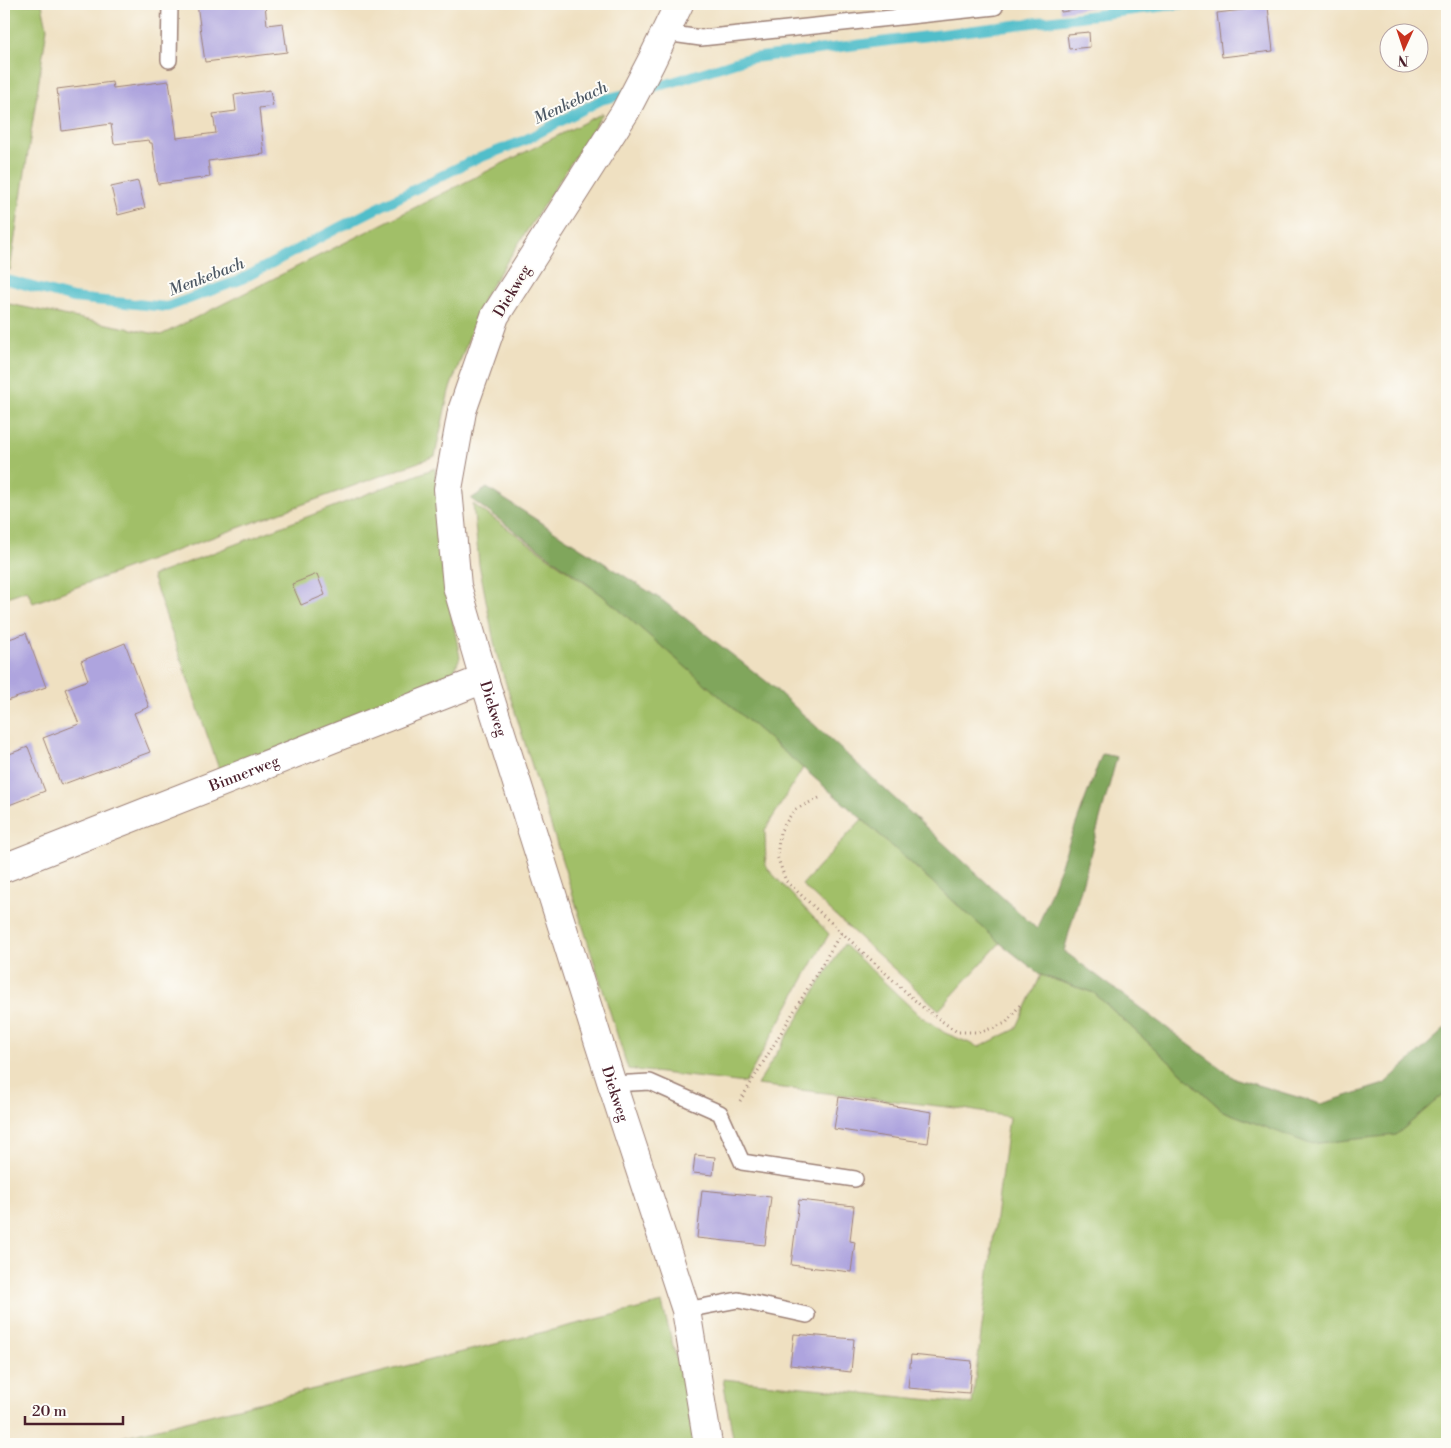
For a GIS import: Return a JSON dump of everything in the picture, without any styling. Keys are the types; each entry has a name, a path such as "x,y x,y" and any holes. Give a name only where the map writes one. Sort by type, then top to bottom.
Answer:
{"street":[{"name":"Diekweg","path":"678,4 625,112 495,316 462,411 448,489 457,586 484,679 612,1084 686,1310 708,1444"},
{"name":"Binnerweg","path":"4,868 484,679"}],"lane":[{"path":"169,60 170,4"},
{"path":"665,33 701,38 995,7 996,4"},
{"path":"612,1084 650,1082 720,1113 742,1162 855,1179"},
{"path":"686,1310 738,1300 807,1315"}],"path":[{"path":"819,798 794,810 780,832 777,856 786,881 921,1006 957,1032 982,1032 1006,1023 1020,1005"},
{"path":"720,1113 740,1101 841,933"}],"green space":[{"path":"4,4 42,4 47,28 10,270 4,269"},
{"path":"603,113 484,297 449,391 435,456 33,603 27,590 4,598 4,303 161,335"},
{"path":"435,468 443,573 460,657 449,684 220,772 152,576"},
{"path":"487,488 662,600 771,685 1037,929 1102,754 1117,757 1064,951 1234,1078 1321,1104 1384,1084 1447,1027 1447,1091 1396,1135 1310,1144 1223,1111 1094,993 1041,975 1000,943 862,819 602,595 471,499"},
{"path":"473,504 602,595 803,768 765,830 766,867 829,934 745,1083 628,1069 496,652 479,564"},
{"path":"862,819 1000,943 939,1010 802,885"},
{"path":"844,944 919,1015 945,1033 979,1047 1016,1029 1041,975 1094,993 1223,1111 1396,1135 1447,1091 1447,1444 734,1444 723,1379 972,1404 1009,1117 964,1109 757,1085"},
{"path":"662,1303 697,1444 94,1444 434,1359"}],"building":[{"path":"197,4 265,4 267,25 283,23 287,52 205,62"},
{"path":"1060,4 1108,4 1108,5 1061,12"},
{"path":"1268,7 1273,51 1222,57 1217,13"},
{"path":"1089,32 1090,47 1069,49 1067,34"},
{"path":"169,81 177,138 216,133 213,114 236,111 234,95 270,90 273,106 259,108 264,154 208,161 210,177 158,184 152,143 149,140 114,144 111,124 62,131 57,89 112,82 113,88"},
{"path":"138,181 145,208 118,215 111,187"},
{"path":"317,574 325,595 301,605 292,584"},
{"path":"26,633 46,687 4,702 4,641"},
{"path":"125,643 149,707 134,713 150,752 61,785 43,738 79,724 65,689 88,680 81,661"},
{"path":"28,747 45,791 4,807 4,756"},
{"path":"839,1097 932,1112 928,1143 834,1129"},
{"path":"695,1155 715,1157 713,1175 693,1173"},
{"path":"702,1190 771,1197 765,1245 697,1238"},
{"path":"799,1200 854,1206 850,1241 855,1242 851,1272 791,1265"},
{"path":"794,1334 854,1339 851,1372 790,1365"},
{"path":"911,1355 972,1361 969,1393 908,1388"}],"waterway":[{"name":"Menkebach","path":"4,279 73,298 167,307 240,280 469,162 523,141 601,100 670,83 745,59 1182,4"}]}
